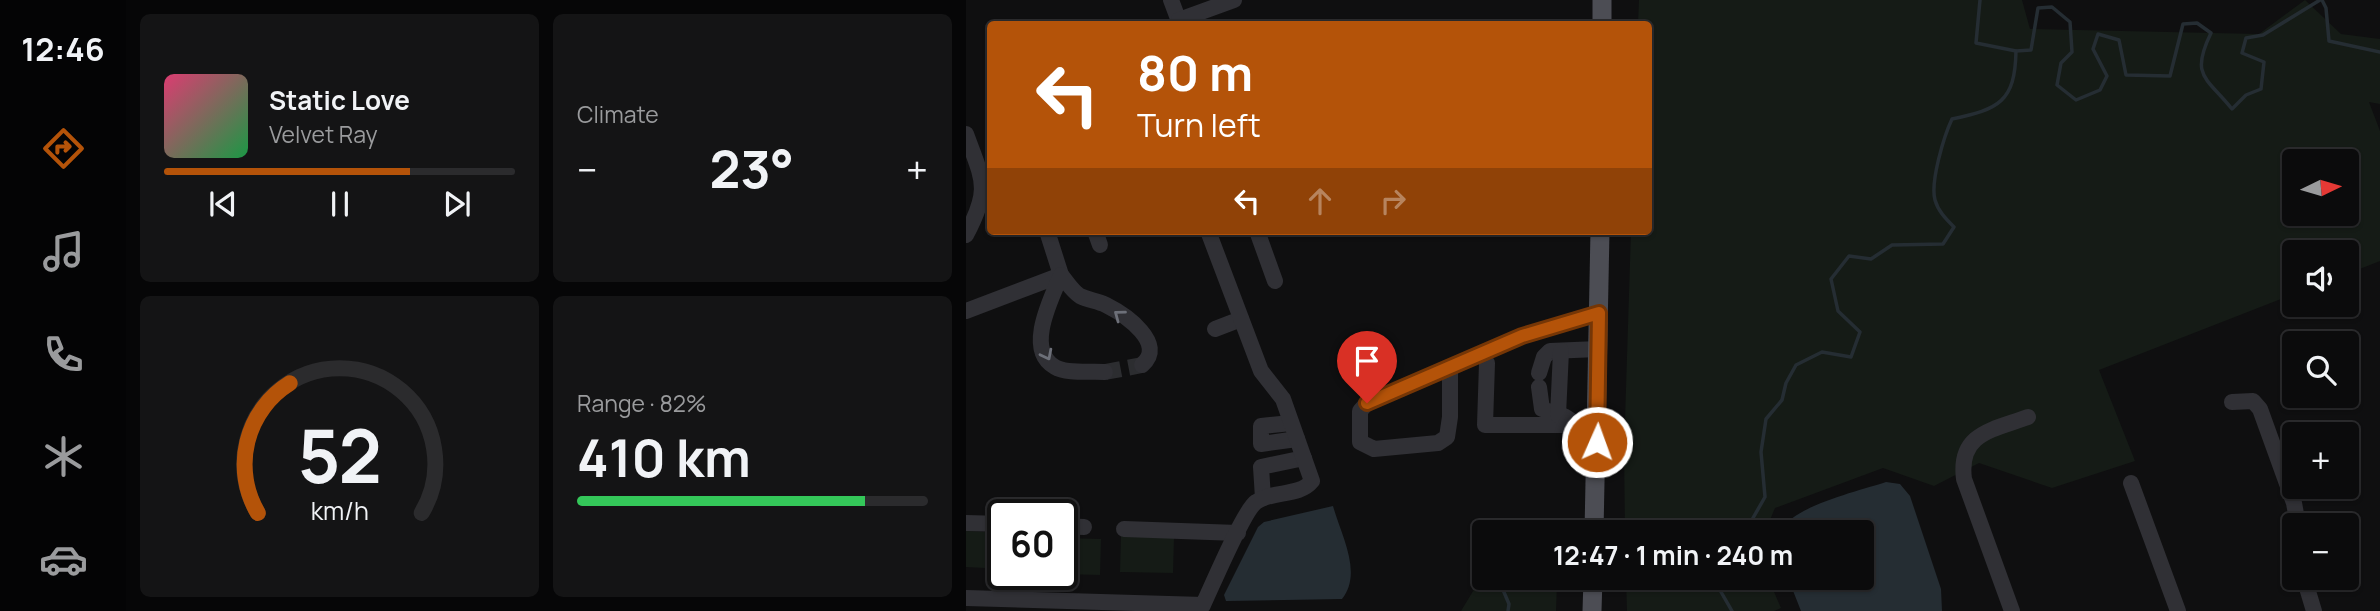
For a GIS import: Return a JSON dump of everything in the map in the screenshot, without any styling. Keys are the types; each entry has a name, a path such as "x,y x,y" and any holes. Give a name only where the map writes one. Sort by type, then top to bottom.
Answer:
{"main road":[{"path":"1602,0 1602,21"},
{"path":"1594,520 1600,235"},
{"path":"1592,611 1593,590"}],"street":[{"path":"1171,0 1179,21"},
{"path":"1182,21 1234,0"},
{"path":"966,134 983,190 980,208 966,235"},
{"path":"1048,235 1062,275 1078,295 1107,306 1144,334 1151,349 1149,359 1142,365"},
{"path":"966,598 1203,605 1250,508 1263,498 1306,488 1312,481 1283,399 1261,371 1210,235"},
{"path":"1258,235 1275,281"},
{"path":"966,311 1062,275"},
{"path":"1062,275 1039,333 1048,361 1056,368 1105,372"},
{"path":"1450,367 1450,417 1447,437 1438,443 1374,449 1360,442 1360,411 1367,403 1450,367 1522,336 1599,313"},
{"path":"1215,328 1241,319"},
{"path":"1578,425 1542,409 1539,380 1544,357 1550,351 1598,349"},
{"path":"1558,415 1560,351"},
{"path":"1487,363 1485,425 1598,425"},
{"path":"2232,402 2253,401 2260,409 2296,513"},
{"path":"2012,611 1964,479 1962,464 1966,449 1976,437 2028,417"},
{"path":"1292,423 1261,426 1261,444 1297,439"},
{"path":"1263,498 1261,467 1304,458"},
{"path":"2131,484 2178,611"},
{"path":"966,523 987,524"},
{"path":"1078,527 1084,527"},
{"path":"1124,529 1238,533"},
{"path":"2308,590 2314,611"}],"shaded area":[{"path":"1639,0 2022,0 2030,29 2259,34 2305,0 2341,34 2380,39 2380,104 2369,102 2380,131 2380,261 2359,269 2359,240 2282,240 2282,299 2099,370 2135,461 2052,488 1979,463 1934,486 1883,468 1775,508 1770,520 1625,520 1624,451 1631,235 1652,235 1652,21 1638,21"},
{"path":"1886,482 1900,484 1910,496 1941,589 1942,611 1801,611 1793,590 1874,590 1874,520 1791,520 1812,507"},
{"path":"1333,506 1350,566 1351,578 1342,599 1226,601 1224,595 1258,527 1264,522"},
{"path":"966,531 986,532 985,568 966,567"},
{"path":"1121,536 1174,538 1173,573 1120,572"},
{"path":"1078,538 1101,539 1100,575 1078,574"},
{"path":"1474,590 1557,590 1556,611 1461,611"},
{"path":"1626,590 1773,590 1781,608 1774,611 1627,611"}],"waterway":[{"path":"1752,520 1765,497 1761,452 1766,419 1782,400 1786,383 1796,365 1822,352 1851,357 1860,332 1838,311 1831,279 1849,256 1871,259 1892,245 1943,244 1954,227 1938,208 1934,192 1939,159 1952,119 1993,107 2008,92 2015,68 2016,51 1976,43 1980,0"},
{"path":"2016,51 2031,50 2038,8 2052,7 2070,22 2072,52 2061,63 2057,85 2076,100 2100,90 2107,76 2093,49 2098,34 2119,40 2126,75 2170,76 2183,24 2197,23 2211,33 2202,59 2204,75 2232,109 2246,95 2261,89 2264,62 2242,53 2246,38 2263,35 2320,0"},
{"path":"2322,0 2326,8 2329,41 2380,52"},
{"path":"1503,590 1509,604 1508,611"},
{"path":"1720,590 1732,611"}],"tunnel":[{"path":"1105,372 1142,365"}],"route":[{"path":"1367,403 1522,336 1599,313 1597,442"}]}
